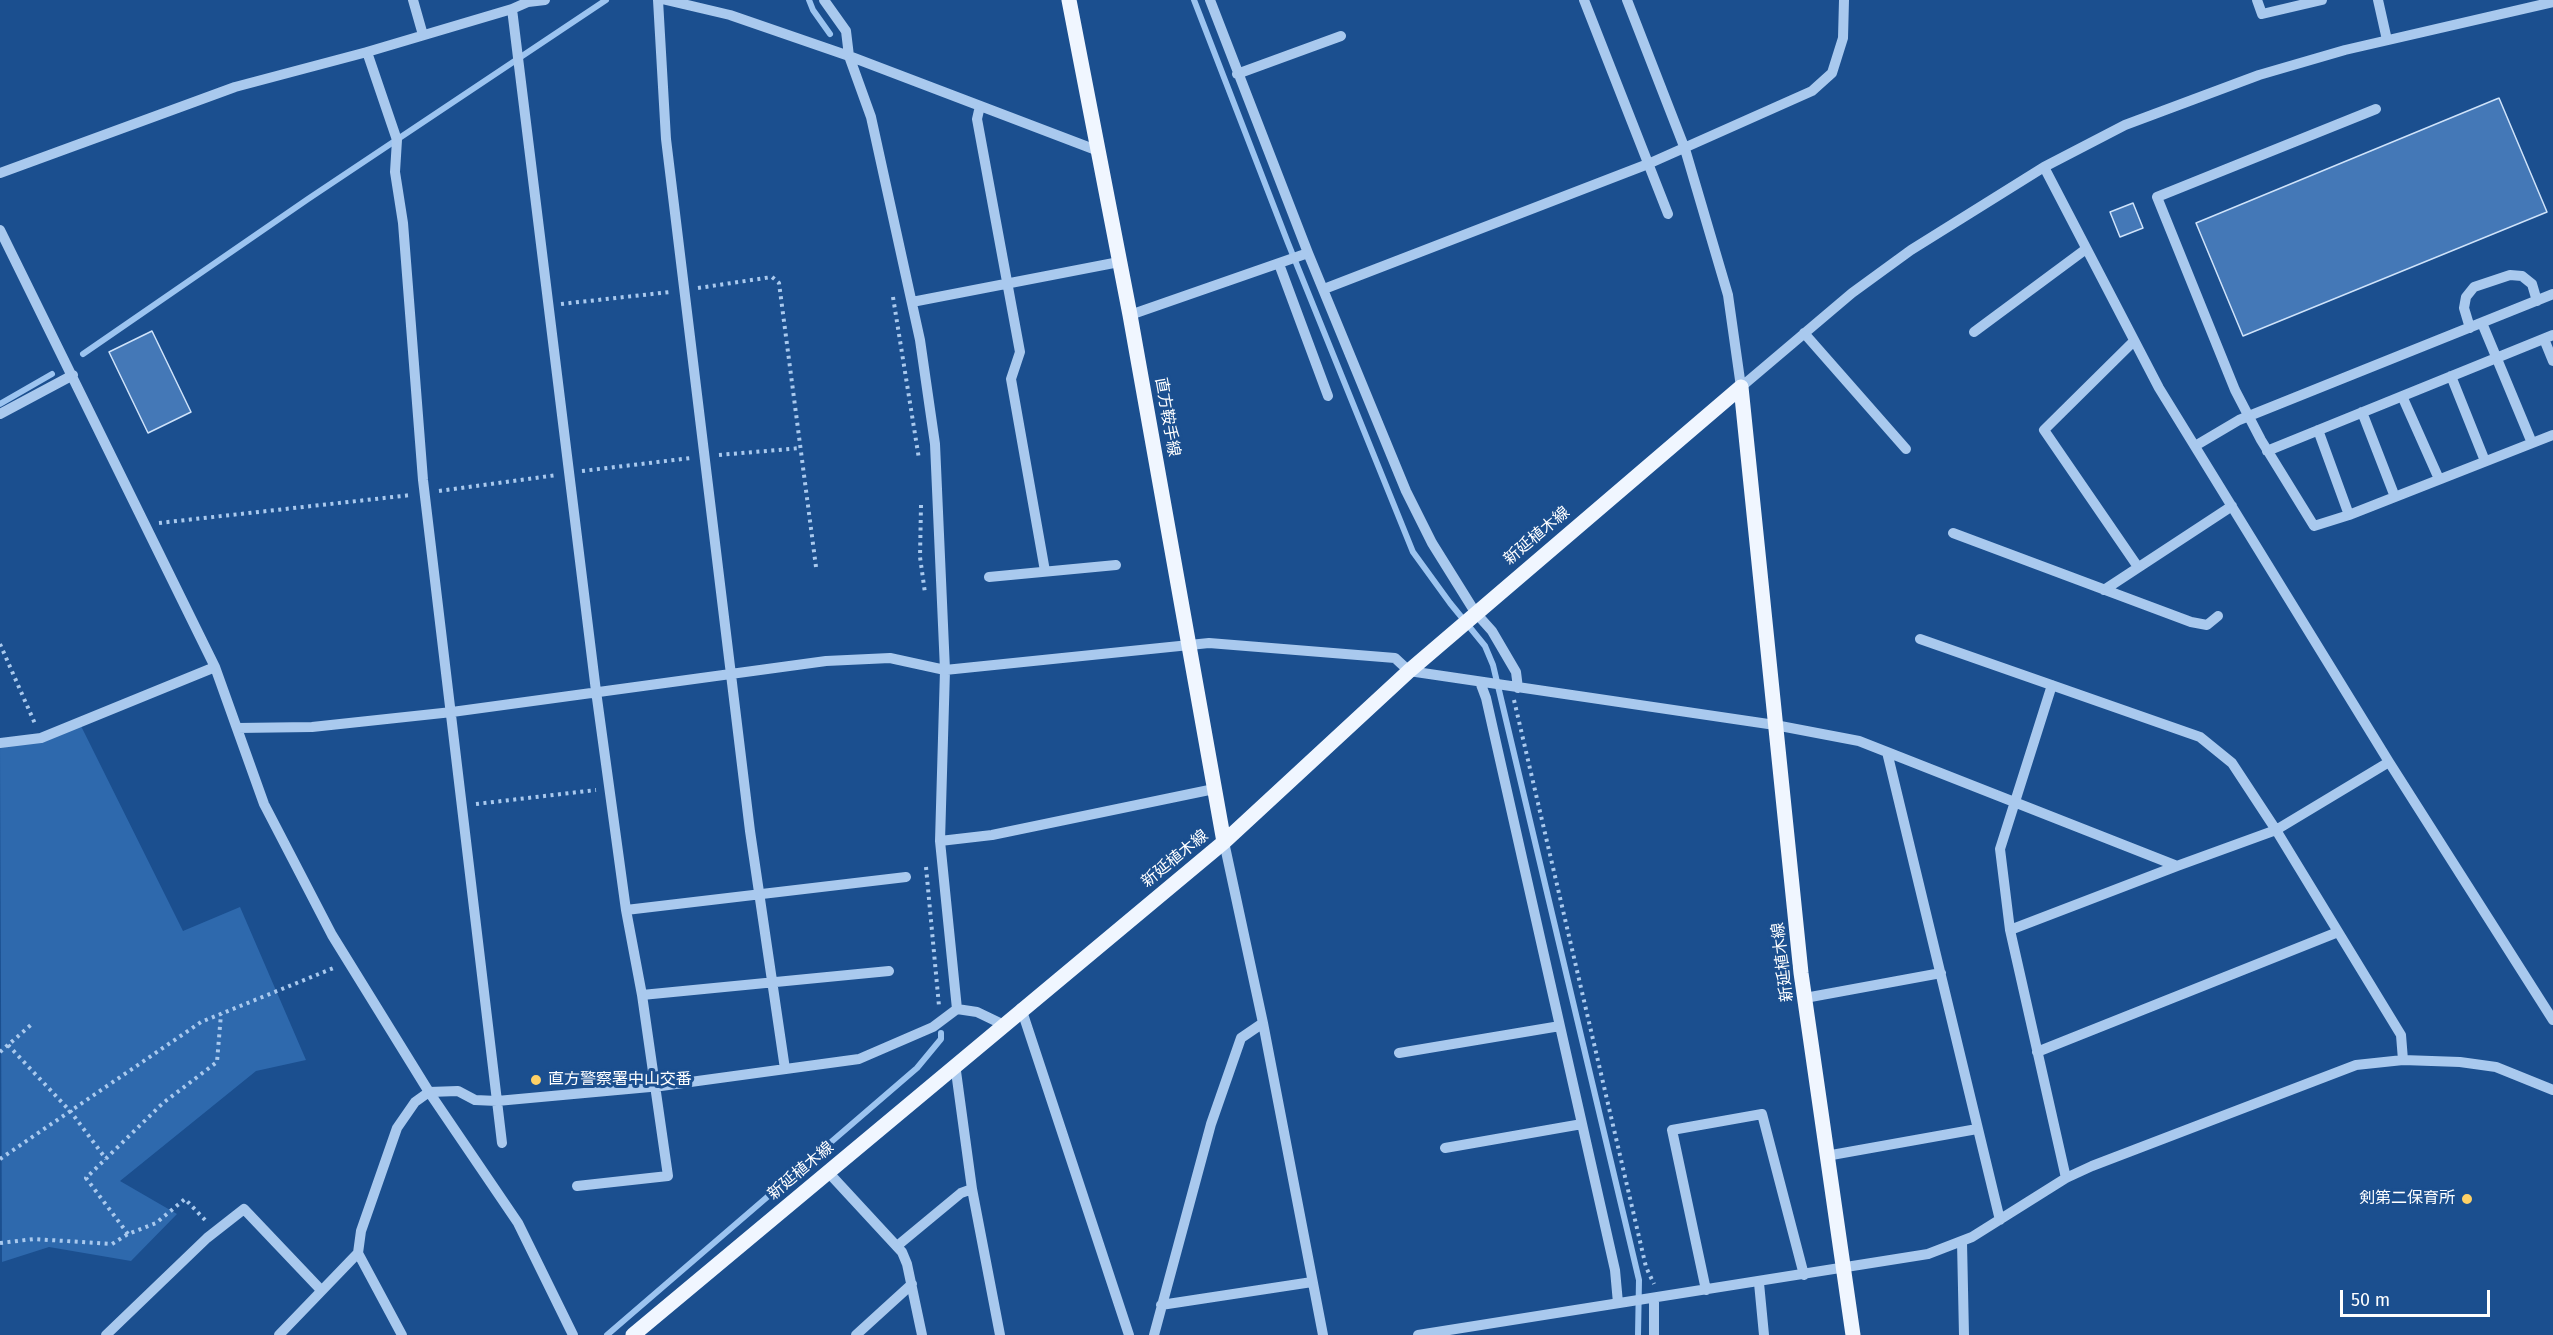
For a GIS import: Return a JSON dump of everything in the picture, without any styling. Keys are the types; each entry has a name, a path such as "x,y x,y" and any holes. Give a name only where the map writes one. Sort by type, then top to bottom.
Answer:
{"main road":[{"name":"直方鞍手線","path":"1069,0 1096,150 1130,315 1224,842"},
{"name":"新延植木線","path":"633,1335 1002,1024 1224,842 1408,670 1741,387"},
{"name":"新延植木線","path":"1741,387 1805,998 1853,1335"}],"street":[{"path":"413,0 423,35"},
{"path":"0,173 235,87 367,52 512,9 528,1 545,0"},
{"path":"658,0 666,139 759,893 785,1069"},
{"path":"666,0 730,15 849,56 1096,150"},
{"path":"824,0 846,31 849,56 872,117 920,340 935,444 945,670 940,841 957,1009"},
{"path":"1210,0 1308,253 1406,491 1432,543 1516,672 1518,688"},
{"path":"1584,0 1668,214"},
{"path":"1627,0 1685,148 1728,295 1741,387"},
{"path":"1324,289 1648,164 1812,91 1832,73 1843,38 1844,0"},
{"path":"2257,0 2262,14 2322,0"},
{"path":"2378,0 2387,40"},
{"path":"1741,387 1852,293 1911,250 2044,168 2125,125 2259,75 2387,40 2553,2"},
{"path":"512,9 596,691 626,910 642,995 668,1176 578,1186"},
{"path":"1237,74 1341,36"},
{"path":"367,52 397,140 395,172 403,223 424,494 502,1143"},
{"path":"980,106 977,119 1020,352 1011,379 1045,572"},
{"path":"2376,109 2157,197 2231,380 2267,451 2314,525 2349,515 2553,435"},
{"path":"2044,168 2134,341 2195,446 2389,762 2553,1020"},
{"path":"0,230 215,667 264,804 347,960 429,1092 518,1223 573,1335"},
{"path":"1974,332 2086,249"},
{"path":"1130,315 1308,253"},
{"path":"912,302 1119,262"},
{"path":"1279,264 1328,396"},
{"path":"2470,328 2464,308 2466,297 2474,287 2510,274 2522,276 2532,284 2537,301"},
{"path":"2195,446 2250,416 2553,294"},
{"path":"2482,323 2532,443"},
{"path":"1804,333 1906,449"},
{"path":"2267,451 2549,337 2553,361"},
{"path":"2134,341 2044,430 2138,567"},
{"path":"0,414 73,375"},
{"path":"2451,376 2485,461"},
{"path":"2402,396 2439,479"},
{"path":"2362,412 2395,496"},
{"path":"2318,430 2349,515"},
{"path":"2104,590 2232,506"},
{"path":"1953,533 2191,622 2207,625 2218,616"},
{"path":"989,577 1116,565"},
{"path":"1920,639 2200,737 2232,763 2276,830 2401,1035 2403,1060"},
{"path":"237,729 312,727 452,712 826,661 890,658 945,670 1209,643 1395,658 1408,670 1775,725 1859,741 2177,866"},
{"path":"0,743 41,738 215,667"},
{"path":"1480,682 1486,698 1615,1270 1618,1303"},
{"path":"2052,685 2000,849 2010,930 2066,1179"},
{"path":"1887,752 2000,1220"},
{"path":"2010,930 2276,830 2389,762"},
{"path":"940,841 992,835 1214,789"},
{"path":"1224,842 1263,1023 1323,1335"},
{"path":"626,910 906,877"},
{"path":"2037,1052 2338,932"},
{"path":"642,995 889,971"},
{"path":"1805,998 1941,973"},
{"path":"1022,1008 1129,1335"},
{"path":"402,1335 358,1253 361,1231 397,1128 415,1102 429,1092 458,1091 475,1100 497,1101 655,1086 859,1059 941,1021 957,1009 977,1012 1002,1024"},
{"path":"1154,1335 1211,1124 1241,1038 1263,1023"},
{"path":"1399,1053 1560,1026"},
{"path":"1418,1335 1759,1283 1928,1254 1962,1242 2066,1179 2092,1166 2356,1065 2403,1060 2496,1067 2553,1090"},
{"path":"955,1064 972,1189 1000,1335"},
{"path":"1707,1290 1672,1130 1762,1114 1804,1275"},
{"path":"1445,1148 1582,1124"},
{"path":"1826,1156 1977,1129"},
{"path":"828,1172 897,1246 907,1264 922,1335"},
{"path":"897,1246 961,1193 972,1189"},
{"path":"106,1335 215,1232 244,1209 321,1290"},
{"path":"1962,1242 1964,1335"},
{"path":"279,1335 358,1253"},
{"path":"1161,1305 1312,1282"},
{"path":"1759,1283 1764,1335"},
{"path":"856,1335 912,1284"},
{"path":"1654,1298 1654,1335"}],"path":[{"path":"549,306 772,277 779,283 816,567"},
{"path":"893,295 919,461"},
{"path":"147,525 424,494 705,456 801,448"},
{"path":"921,493 920,557 926,602"},
{"path":"0,644 41,738"},
{"path":"1518,688 1513,702 1643,1255 1654,1285 1654,1298"},
{"path":"463,806 609,788"},
{"path":"926,863 941,1021"},
{"path":"0,1159 201,1022 347,960"},
{"path":"128,1234 86,1178 163,1102 217,1062 220,1014"},
{"path":"0,1052 32,1024"},
{"path":"8,1045 71,1112 106,1159"},
{"path":"0,1243 34,1239 112,1245 128,1234 156,1223 185,1199 215,1232"}],"shaded area":[{"path":"79,722 183,931 240,907 306,1060 256,1071 120,1181 177,1214 131,1261 49,1247 2,1262 0,743 41,738"}],"building":[{"path":"2499,98 2547,212 2243,336 2196,223"},
{"path":"2133,203 2143,228 2120,237 2110,212"},
{"path":"152,331 191,412 148,433 109,352"}],"waterway":[{"path":"83,354 308,199 606,0"},
{"path":"809,0 813,10 830,34"},
{"path":"1194,0 1288,243 1413,552 1485,646 1493,665 1639,1280 1638,1335"},
{"path":"0,404 52,374"},
{"path":"607,1335 917,1068 941,1039 941,1033"}],"place":[{"name":"直方警察署中山交番","path":"536,1080"},
{"name":"剣第二保育所","path":"2467,1199"}]}
